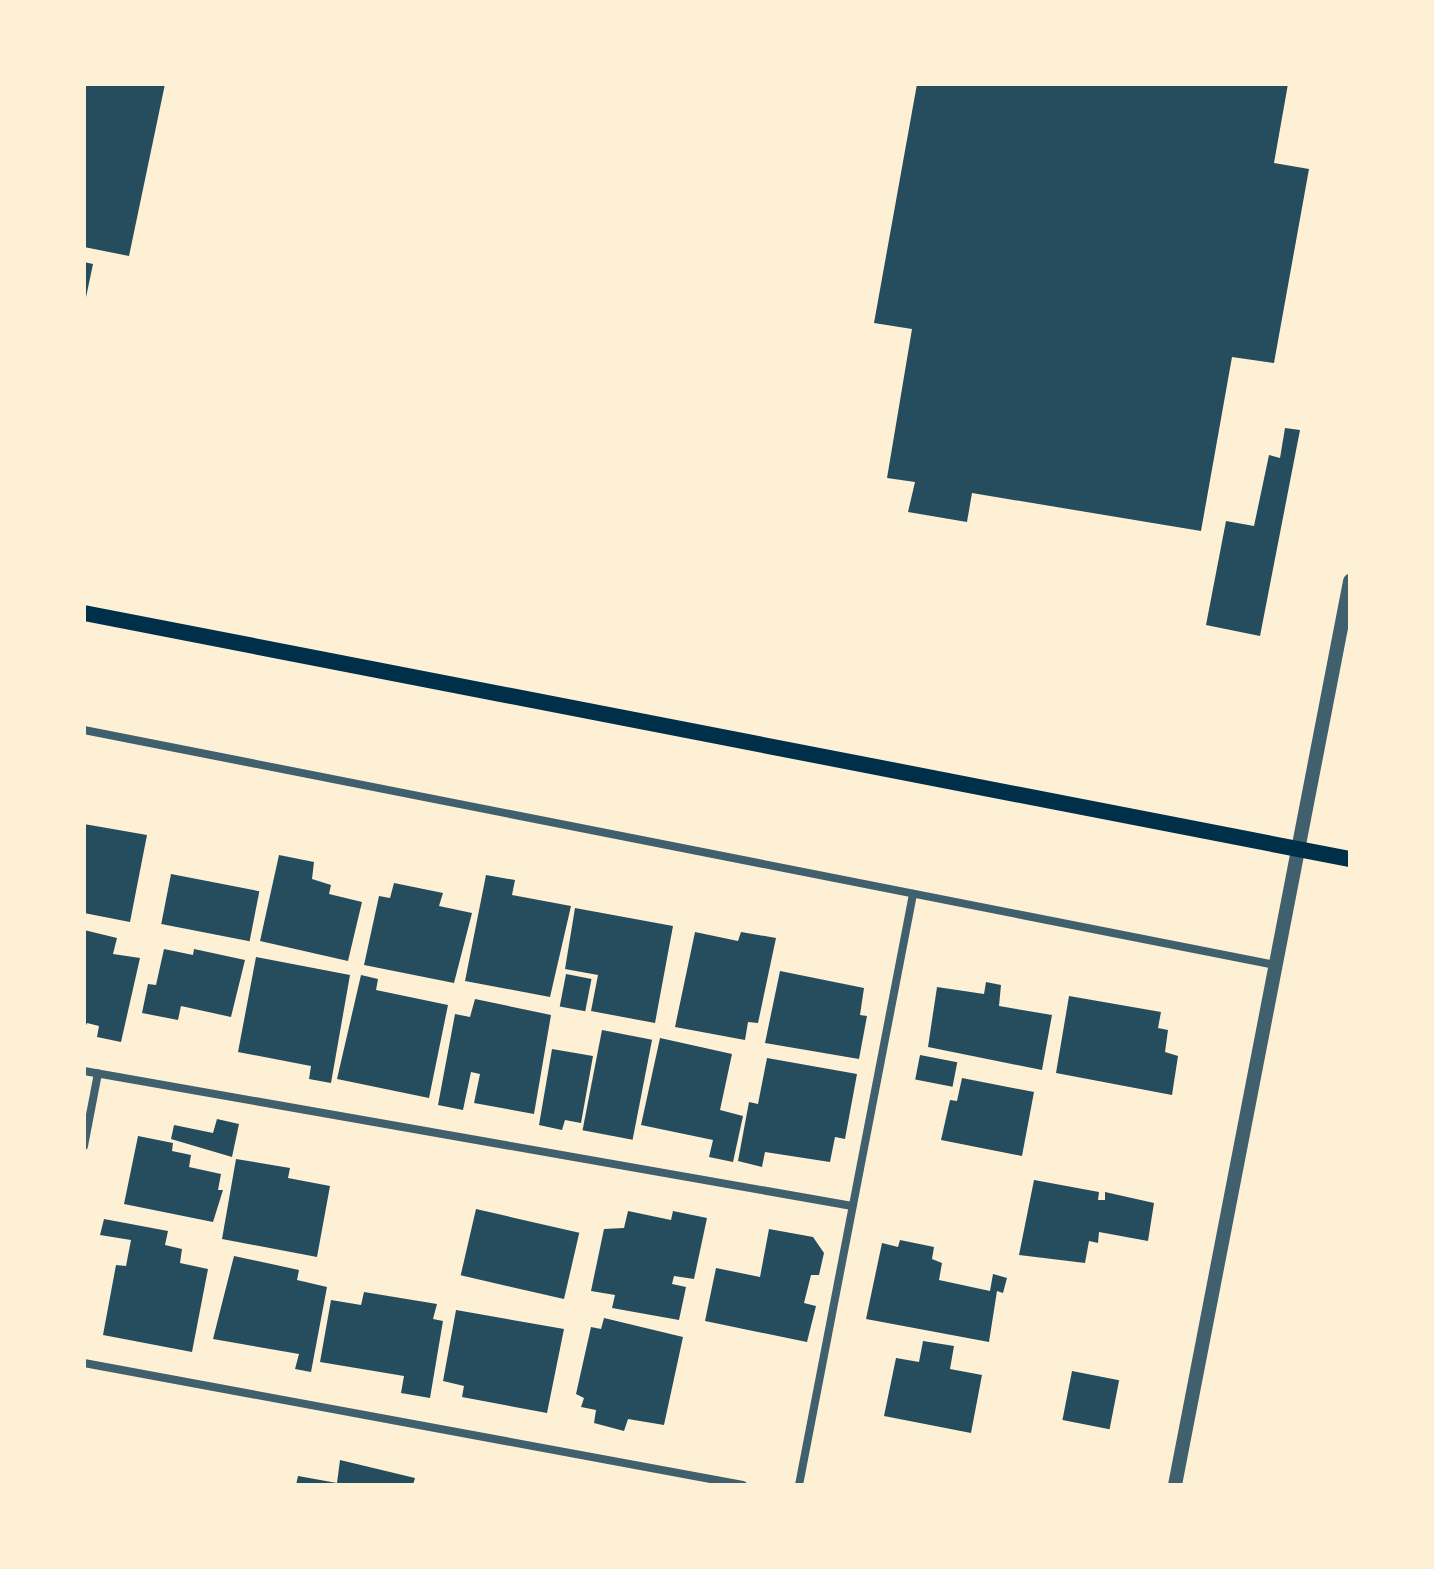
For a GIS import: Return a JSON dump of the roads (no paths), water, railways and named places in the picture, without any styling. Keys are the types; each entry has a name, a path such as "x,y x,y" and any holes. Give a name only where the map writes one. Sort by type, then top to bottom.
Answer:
{"main road":[{"path":"84,613 1350,859"}],"street":[{"path":"1175,1485 1350,581"},
{"path":"84,730 1275,965"},
{"path":"799,1485 913,894"},
{"path":"84,1071 852,1206"},
{"path":"84,1146 98,1073"},
{"path":"84,1363 743,1485"}]}
